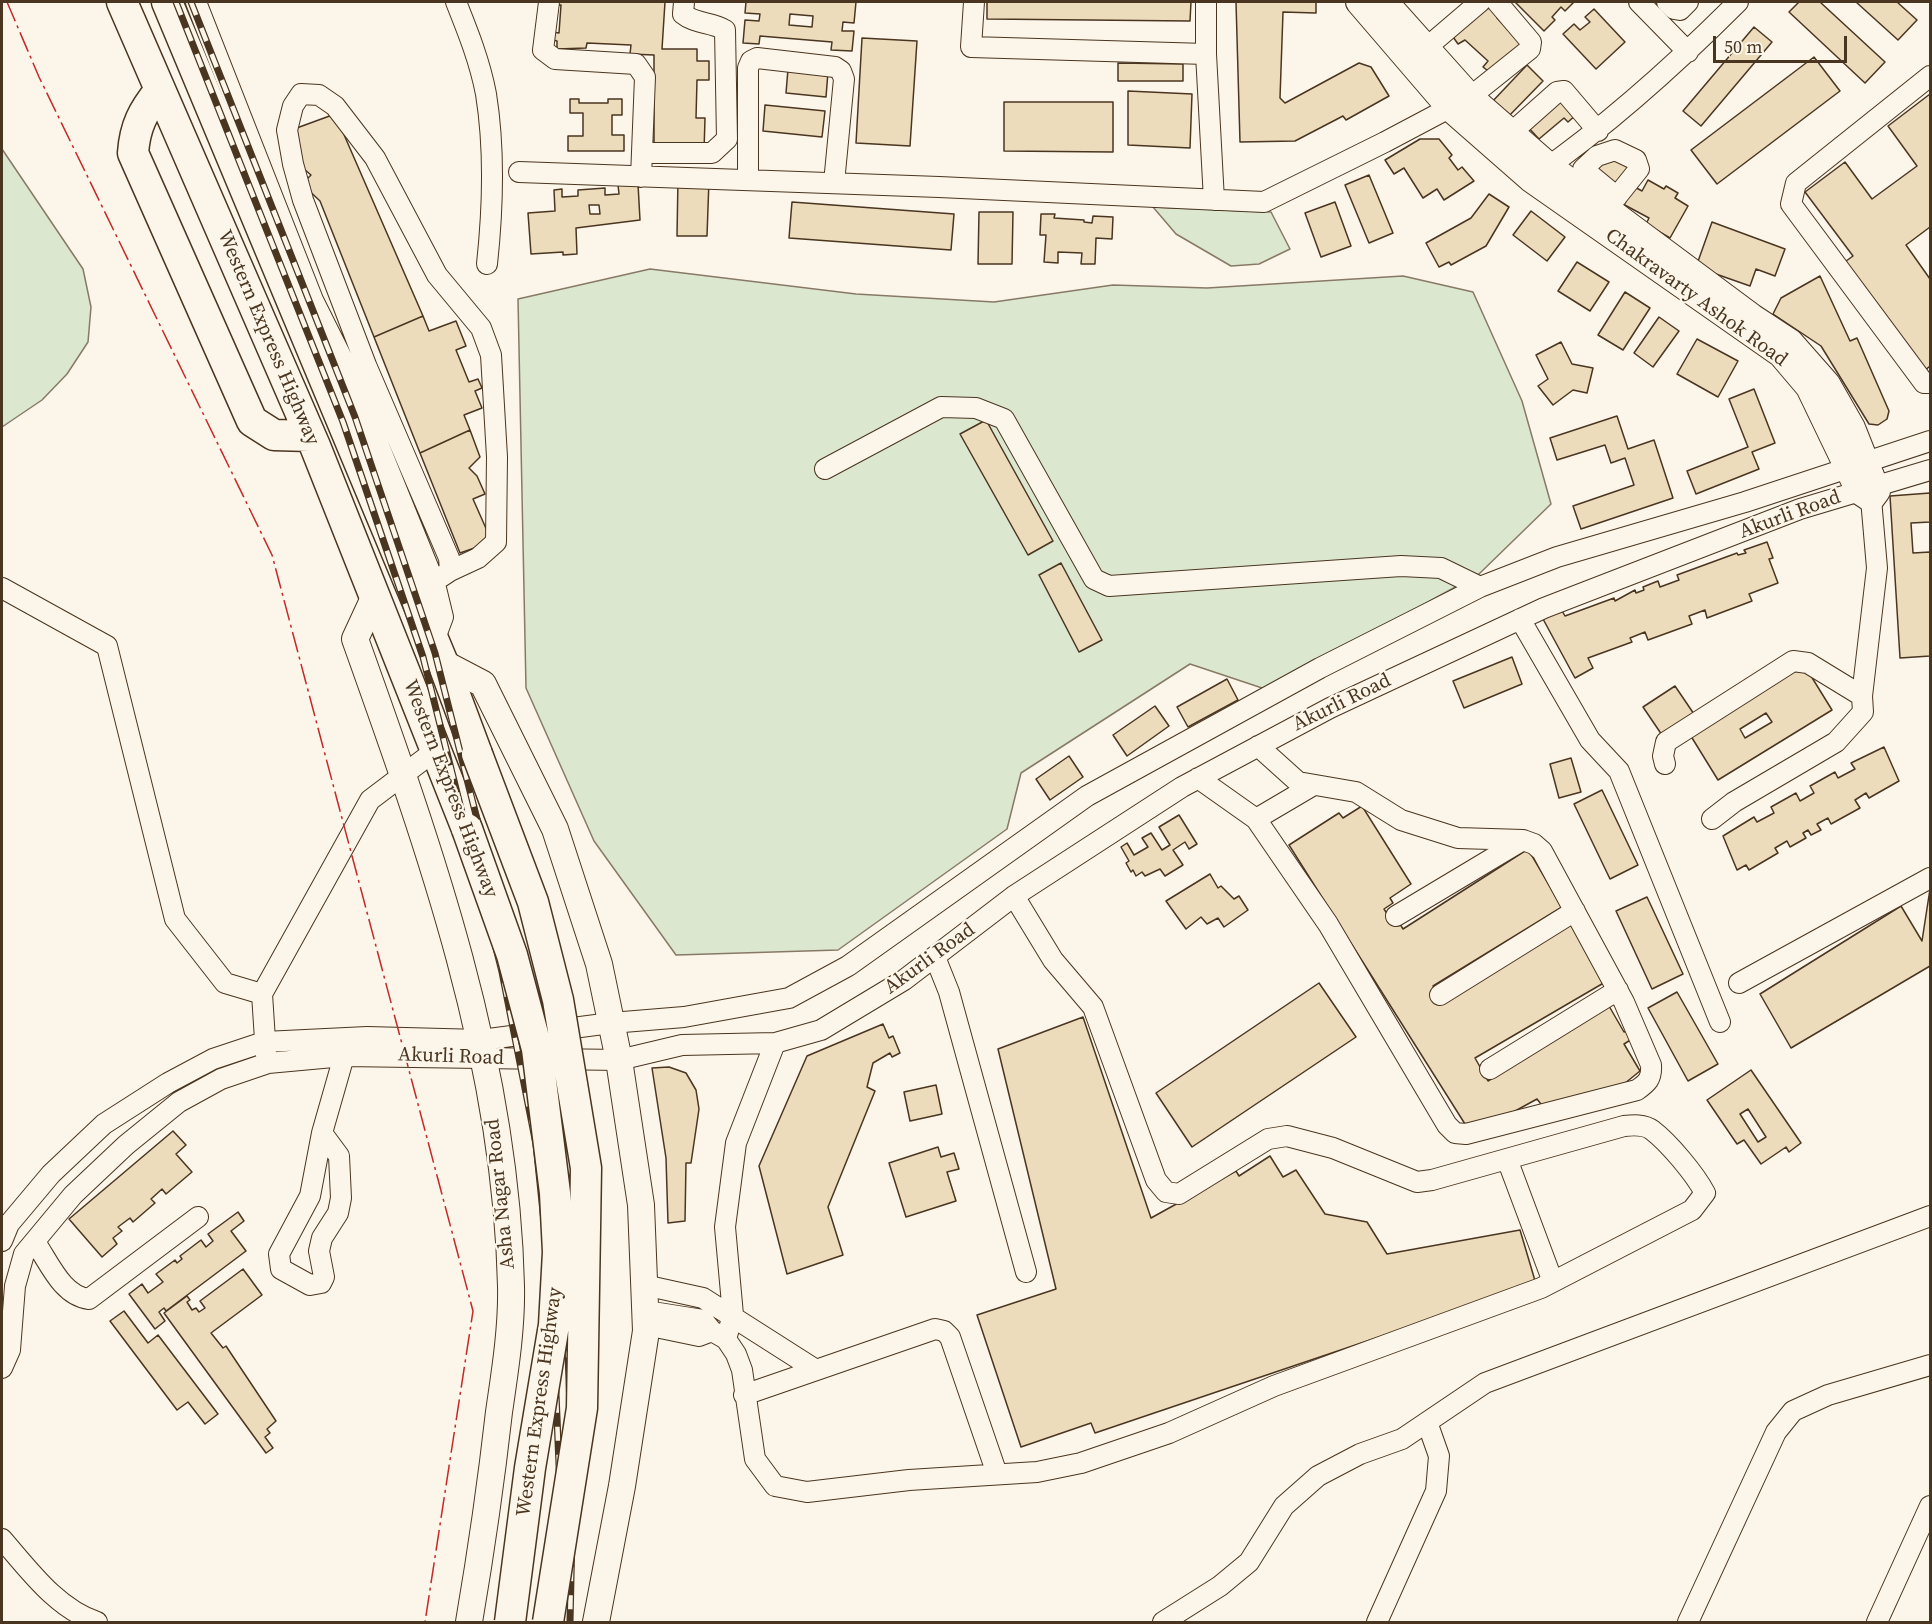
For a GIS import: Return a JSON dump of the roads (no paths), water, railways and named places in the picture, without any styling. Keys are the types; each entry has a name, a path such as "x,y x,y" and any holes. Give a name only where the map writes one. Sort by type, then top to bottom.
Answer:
{"highway":[{"name":"Western Express Highway","path":"122,2 310,436 468,829 512,955 537,1049 555,1194 558,1252 554,1325 530,1468 510,1623"},
{"name":"Western Express Highway","path":"166,2 425,589 438,652 533,902 558,1000 586,1168 582,1408 548,1623"},
{"path":"160,90 142,112 135,130 133,153 252,422 274,435 310,436"},
{"path":"201,307 246,289"}],"main road":[{"name":"Chakravarty Ashok Road","path":"1359,2 1460,102 1540,173 1761,332 1790,342 1832,381 1852,428 1856,464"},
{"name":"Chakravarty Ashok Road","path":"1389,3 1426,48 1460,102 1512,132 1540,173 1612,203 1761,332 1809,387 1856,464 1868,492"},
{"name":"Asha Nagar Road","path":"374,598 355,639 404,775 453,930 484,1050 506,1202 511,1289 487,1510 469,1623"},
{"path":"438,652 483,684 550,818 599,964 619,1060 641,1205 646,1318 622,1486 596,1623"}],"street":[{"path":"196,2 313,300 358,369 448,558 450,571"},
{"path":"456,2 475,50 486,95 494,189 487,264"},
{"path":"549,2 543,50 548,56 555,59 636,64 642,70 645,77 641,177"},
{"path":"642,153 712,153 724,145 727,139 725,30 717,25 689,19 684,14 684,2"},
{"path":"974,2 971,47 1206,54"},
{"path":"1206,2 1206,54 1214,200"},
{"path":"1426,48 1480,2"},
{"path":"519,172 1264,202 1460,102 1530,49 1531,42 1497,2"},
{"path":"1639,2 1688,52"},
{"path":"1667,2 1674,9 1680,10 1688,2"},
{"path":"1540,173 1594,134 1688,52 1738,2"},
{"path":"748,180 748,68 751,61 757,58 835,67 841,71 844,79 834,183"},
{"path":"1930,76 1796,183 1791,204 1923,383 1930,383"},
{"path":"1512,132 1557,92 1564,91 1594,134 1603,154"},
{"path":"301,94 319,95 335,106 375,158 437,275 481,328 490,355 498,457 496,542 478,558 450,571 425,589 358,369 293,164 286,130 293,106 301,94"},
{"path":"1615,150 1639,164 1639,170 1612,203 1582,169 1588,162 1615,150"},
{"path":"825,469 941,407 976,408 1004,419 1094,579 1109,586 1401,566 1441,568 1480,587"},
{"name":"Akurli Road","path":"2,1368 10,1350 15,1286 24,1254 73,1195 126,1145 179,1102 221,1079 268,1064 344,1056 484,1050 611,1023 684,1017 789,998 848,966 1087,796 1320,668 1480,587 1557,557 1745,502 1930,441"},
{"name":"Akurli Road","path":"2,1241 9,1224 51,1174 104,1124 213,1059 264,1042 367,1037 484,1050 619,1060 682,1045 775,1043 821,1030 904,980 1014,896 1198,778 1330,708 1520,620 1800,509 1868,492 1930,470"},
{"path":"1712,819 1734,802 1836,742 1863,712 1877,568 1868,492"},
{"path":"2,588 107,646 175,919 225,983 262,994"},
{"path":"1520,620 1590,740 1619,771 1720,1022"},
{"path":"1665,764 1663,756 1666,742 1793,661 1808,663 1863,696"},
{"path":"1198,778 1256,819 1328,924 1447,1125 1455,1133 1466,1134 1636,1090 1647,1083 1652,1075 1651,1065 1618,990 1542,851 1534,844 1523,840 1458,838 1401,820 1356,792 1298,782 1258,746"},
{"path":"268,1064 264,1042 262,994 370,800 436,750"},
{"path":"1256,819 1312,786"},
{"path":"1396,916 1523,840"},
{"path":"1738,983 1930,878"},
{"path":"646,1318 703,1320 736,1354 742,1370 755,1459 775,1486 807,1492 909,1480 1037,1472 1081,1462 1169,1433 1274,1386 1553,1282 1692,1210 1705,1193 1698,1179 1651,1129 1638,1125 1624,1126 1432,1180 1417,1182 1333,1148 1287,1136 1268,1139 1179,1194 1166,1192 1156,1180 1093,1007 1053,960 1014,896"},
{"path":"1440,995 1575,911"},
{"path":"935,957 949,992 1026,1272"},
{"path":"1490,1069 1618,990"},
{"path":"719,1335 734,1315 725,1227 736,1143 775,1043"},
{"path":"322,1133 339,1156 341,1198 338,1214 322,1238 319,1251 324,1277 321,1283 310,1285 281,1269 279,1254 310,1196 322,1133 344,1056"},
{"path":"1507,1159 1553,1282"},
{"path":"1163,1623 1220,1586 1249,1562 1284,1506 1318,1476 1360,1454 1402,1439 1485,1383 1930,1216"},
{"path":"35,1242 65,1287 77,1297 89,1299 198,1217"},
{"path":"644,1285 703,1298 734,1315 816,1370"},
{"path":"744,1395 935,1329 944,1331 950,1337 997,1474"},
{"path":"1688,1623 1776,1432 1793,1411 1828,1395 1930,1365"},
{"path":"1377,1623 1436,1491 1439,1456 1426,1422"},
{"path":"1876,1623 1930,1506"},
{"path":"2,1539 60,1601 82,1617 98,1623"}],"railway":[{"path":"176,2 343,422 423,657 502,972 536,1144 552,1300 560,1488 557,1622"},
{"path":"191,2 355,417 435,653 515,969 549,1142 566,1299 573,1488 570,1622"}]}
